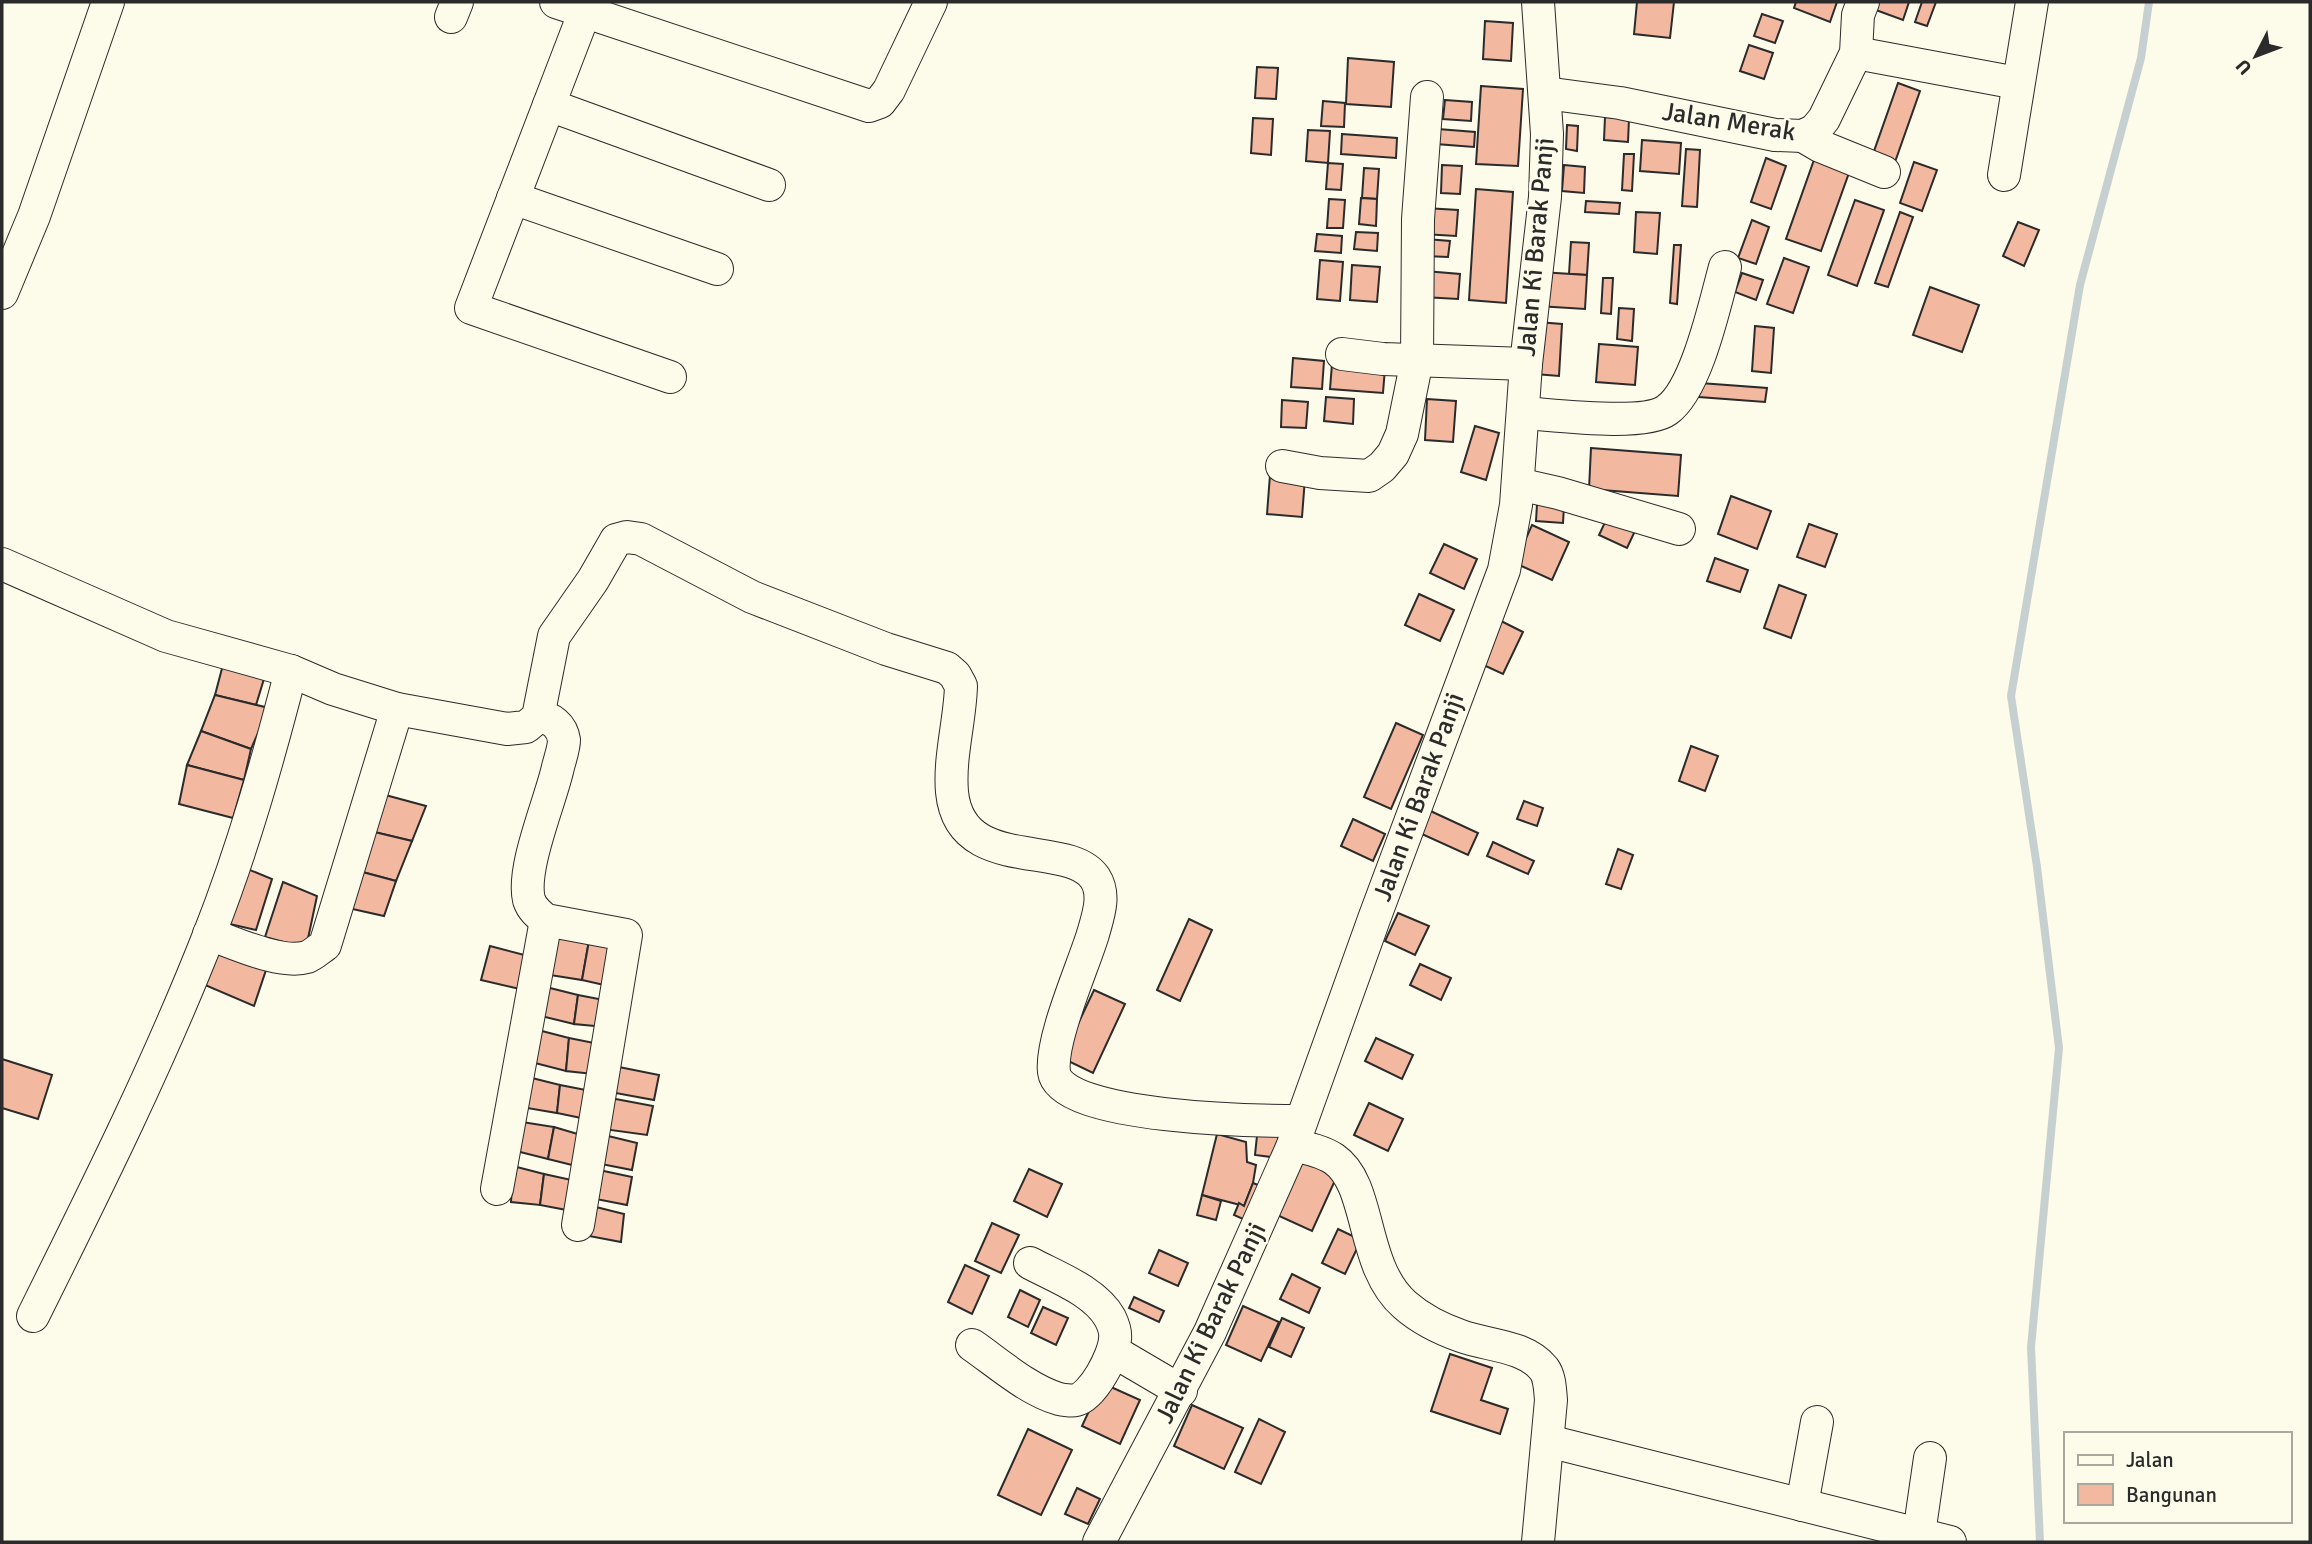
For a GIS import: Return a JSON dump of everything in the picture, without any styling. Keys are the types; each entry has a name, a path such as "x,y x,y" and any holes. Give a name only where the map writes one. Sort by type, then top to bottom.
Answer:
{"street":[{"path":"2,293 34,216 108,2"},
{"name":"Jalan Ki Barak Panji","path":"1099,1542 1181,1391 1234,1281 1297,1133 1497,591 1509,545 1518,484 1526,364 1545,197 1547,134 1538,2"},
{"name":"Jalan Merak","path":"1545,93 1620,103 1775,135 1803,136 1815,130 1824,119 1856,53 1858,15 1863,2"},
{"path":"2004,174 2032,2"},
{"path":"670,377 471,308 549,105 570,7 869,106 880,102 889,90 920,5"},
{"path":"1856,53 2017,83"},
{"path":"1282,466 1348,476 1369,476 1382,467 1393,454 1402,434 1417,360 1418,219 1427,97"},
{"path":"549,105 769,185"},
{"path":"1803,136 1820,146 1884,172"},
{"path":"513,198 717,269"},
{"path":"1523,413 1639,419 1666,411 1678,398 1698,359 1726,267"},
{"path":"1342,354 1383,359 1526,364"},
{"path":"1518,484 1558,493 1679,530"},
{"path":"2,564 166,636 291,671 334,689 397,709 507,729 526,727 538,717 554,636 593,580 616,540 627,537 641,539 658,547 752,597 886,649 947,668 956,675 961,686 952,792 959,817 969,830 1005,850 1076,863 1088,870 1096,880 1101,895 1100,909 1058,1037 1054,1073 1060,1085 1073,1093 1163,1114 1297,1133 1322,1153 1335,1159 1354,1183 1372,1252 1381,1274 1403,1303 1420,1317 1460,1336 1528,1355 1545,1370 1551,1400 1538,1542"},
{"path":"33,1316 90,1206 209,934 263,779 291,671"},
{"path":"209,934 270,955 293,959 309,957 325,945 397,709"},
{"path":"538,717 546,717 558,725 564,740 532,853 529,899 536,913 546,920 626,935 578,1225"},
{"path":"497,1189 546,920"},
{"path":"972,1345 1038,1390 1060,1399 1076,1400 1089,1391 1114,1351 1116,1335 1109,1316 1093,1299 1030,1263"},
{"path":"1114,1351 1181,1391"},
{"path":"1801,1505 1817,1422"},
{"path":"1548,1441 1950,1542"},
{"path":"1919,1535 1930,1458"}],"building":[{"path":"1637,2 1674,2 1670,38 1634,34"},
{"path":"1796,2 1837,2 1830,22 1794,8"},
{"path":"1866,2 1909,2 1903,20 1865,6"},
{"path":"1922,2 1936,2 1927,26 1915,22"},
{"path":"1762,14 1783,21 1775,43 1754,36"},
{"path":"1485,21 1513,23 1511,61 1483,59"},
{"path":"1749,45 1773,53 1764,79 1740,71"},
{"path":"1348,58 1394,62 1391,107 1346,104"},
{"path":"1257,67 1278,68 1276,99 1255,98"},
{"path":"1898,83 1920,91 1895,162 1873,154"},
{"path":"1481,86 1523,89 1518,166 1476,164"},
{"path":"1445,100 1472,102 1471,121 1443,119"},
{"path":"1323,101 1345,103 1344,127 1321,126"},
{"path":"1605,117 1629,119 1628,142 1604,140"},
{"path":"1253,118 1273,119 1271,155 1251,153"},
{"path":"1567,125 1578,126 1577,151 1566,149"},
{"path":"1438,129 1475,132 1474,147 1436,144"},
{"path":"1308,130 1330,131 1328,163 1306,161"},
{"path":"1342,134 1397,138 1396,158 1341,154"},
{"path":"1642,140 1681,143 1679,174 1640,171"},
{"path":"1686,149 1700,150 1697,207 1682,206"},
{"path":"1624,154 1634,154 1632,191 1622,190"},
{"path":"1815,157 1850,170 1821,251 1786,239"},
{"path":"1766,158 1786,166 1771,209 1751,202"},
{"path":"1914,162 1937,170 1922,211 1900,203"},
{"path":"1328,163 1343,164 1341,190 1326,189"},
{"path":"1442,165 1462,166 1460,194 1441,193"},
{"path":"1564,165 1585,167 1584,193 1562,191"},
{"path":"1364,168 1379,169 1377,199 1362,198"},
{"path":"1476,189 1513,192 1506,303 1469,300"},
{"path":"1361,198 1377,199 1376,226 1359,224"},
{"path":"1329,199 1345,200 1343,228 1327,228"},
{"path":"1855,200 1884,210 1857,286 1828,275"},
{"path":"1586,201 1620,203 1619,214 1585,212"},
{"path":"1425,208 1458,210 1456,236 1423,234"},
{"path":"1636,212 1660,213 1657,254 1634,252"},
{"path":"1900,212 1913,217 1888,287 1875,283"},
{"path":"1752,220 1769,227 1756,264 1738,258"},
{"path":"2018,222 2039,230 2024,266 2003,256"},
{"path":"1356,232 1378,233 1377,251 1354,249"},
{"path":"1317,234 1342,236 1341,253 1315,251"},
{"path":"1426,239 1450,241 1448,257 1425,256"},
{"path":"1571,242 1589,243 1587,275 1569,274"},
{"path":"1674,245 1681,245 1677,304 1670,303"},
{"path":"1784,258 1809,267 1793,313 1767,304"},
{"path":"1320,260 1343,262 1340,301 1317,299"},
{"path":"1352,265 1380,267 1377,302 1350,300"},
{"path":"1425,271 1460,274 1458,299 1423,297"},
{"path":"1540,272 1587,275 1585,309 1538,306"},
{"path":"1742,273 1763,280 1756,300 1735,292"},
{"path":"1603,278 1613,278 1611,314 1601,313"},
{"path":"1930,287 1979,305 1962,352 1913,335"},
{"path":"1619,308 1634,309 1632,341 1617,339"},
{"path":"1537,322 1562,324 1559,376 1535,374"},
{"path":"1755,326 1774,328 1771,373 1752,371"},
{"path":"1599,344 1638,347 1635,385 1596,382"},
{"path":"1293,358 1324,361 1322,389 1291,387"},
{"path":"1332,364 1385,368 1383,393 1330,389"},
{"path":"1700,383 1767,388 1765,402 1699,397"},
{"path":"1326,397 1354,399 1353,424 1324,421"},
{"path":"1427,399 1456,401 1453,442 1425,440"},
{"path":"1282,400 1308,402 1306,428 1281,427"},
{"path":"1475,426 1499,433 1486,480 1461,472"},
{"path":"1591,448 1681,455 1678,496 1589,489"},
{"path":"1270,475 1305,478 1302,517 1267,514"},
{"path":"1731,496 1771,511 1757,549 1718,534"},
{"path":"1537,504 1564,506 1563,523 1536,521"},
{"path":"1607,518 1635,531 1627,548 1599,535"},
{"path":"1809,524 1837,534 1825,567 1797,557"},
{"path":"1532,525 1569,542 1552,580 1515,563"},
{"path":"1444,544 1477,559 1464,589 1430,573"},
{"path":"1715,558 1748,570 1740,592 1707,581"},
{"path":"1779,585 1806,595 1791,638 1764,628"},
{"path":"1419,594 1454,610 1440,641 1405,625"},
{"path":"1499,620 1523,632 1503,674 1479,663"},
{"path":"225,657 267,669 256,705 215,695"},
{"path":"215,695 269,708 251,749 201,731"},
{"path":"1396,723 1423,735 1391,809 1364,797"},
{"path":"201,731 251,749 244,780 187,765"},
{"path":"1691,746 1718,756 1705,791 1679,781"},
{"path":"187,765 244,780 233,818 179,804"},
{"path":"378,793 426,806 412,841 366,830"},
{"path":"1524,801 1543,808 1537,826 1517,819"},
{"path":"1424,808 1478,833 1468,855 1413,830"},
{"path":"1353,819 1385,834 1373,861 1341,846"},
{"path":"366,830 412,841 396,881 355,870"},
{"path":"1493,842 1534,861 1528,874 1487,856"},
{"path":"1618,849 1633,855 1621,889 1606,884"},
{"path":"240,866 272,879 256,930 221,922"},
{"path":"355,870 396,881 384,916 348,908"},
{"path":"283,882 317,896 306,948 265,937"},
{"path":"1398,913 1429,926 1415,955 1385,941"},
{"path":"1189,919 1212,930 1180,1001 1157,990"},
{"path":"557,931 590,935 582,980 550,975"},
{"path":"590,935 620,942 613,987 582,980"},
{"path":"490,946 532,957 524,990 481,980"},
{"path":"219,947 268,964 254,1006 205,985"},
{"path":"1420,964 1451,978 1441,1000 1410,985"},
{"path":"546,987 578,995 574,1024 541,1016"},
{"path":"1094,990 1125,1004 1093,1073 1062,1058"},
{"path":"578,995 609,1001 605,1027 574,1024"},
{"path":"538,1030 569,1038 566,1071 535,1063"},
{"path":"569,1038 599,1044 593,1074 566,1071"},
{"path":"1376,1038 1413,1055 1402,1079 1365,1061"},
{"path":"2,1059 52,1075 38,1119 2,1108"},
{"path":"609,1065 659,1075 654,1100 610,1092"},
{"path":"528,1077 560,1085 557,1113 527,1108"},
{"path":"560,1085 591,1091 586,1119 557,1113"},
{"path":"605,1097 653,1106 647,1135 603,1129"},
{"path":"1369,1103 1403,1119 1388,1151 1354,1135"},
{"path":"522,1122 554,1127 548,1159 520,1152"},
{"path":"1258,1126 1290,1130 1279,1158 1255,1155"},
{"path":"554,1127 581,1135 576,1166 548,1159"},
{"path":"1217,1134 1246,1142 1247,1162 1256,1165 1253,1183 1244,1206 1202,1195"},
{"path":"604,1135 637,1143 632,1170 601,1164"},
{"path":"1302,1159 1337,1176 1312,1231 1277,1215"},
{"path":"513,1166 544,1174 540,1205 511,1202"},
{"path":"1029,1169 1062,1184 1047,1217 1014,1201"},
{"path":"599,1170 632,1177 627,1205 596,1199"},
{"path":"544,1174 576,1181 572,1211 540,1205"},
{"path":"1253,1183 1266,1188 1252,1223 1234,1215 1239,1203 1244,1206"},
{"path":"1202,1195 1221,1201 1216,1220 1197,1215"},
{"path":"592,1206 624,1214 621,1242 589,1236"},
{"path":"992,1223 1019,1235 1001,1273 975,1261"},
{"path":"1338,1229 1361,1240 1345,1274 1322,1263"},
{"path":"1159,1250 1188,1263 1178,1286 1149,1273"},
{"path":"965,1265 989,1276 972,1314 948,1302"},
{"path":"1292,1274 1320,1288 1309,1313 1280,1299"},
{"path":"1020,1290 1040,1300 1028,1327 1008,1317"},
{"path":"1134,1297 1164,1311 1159,1322 1129,1308"},
{"path":"1243,1306 1279,1322 1261,1361 1226,1345"},
{"path":"1043,1307 1068,1318 1056,1345 1031,1333"},
{"path":"1282,1318 1304,1328 1291,1357 1269,1347"},
{"path":"1450,1354 1492,1368 1481,1400 1508,1409 1500,1434 1431,1411"},
{"path":"1102,1383 1140,1400 1120,1444 1082,1426"},
{"path":"1192,1405 1243,1428 1224,1469 1174,1446"},
{"path":"1259,1419 1285,1432 1261,1484 1235,1472"},
{"path":"1028,1429 1072,1450 1041,1515 998,1495"},
{"path":"1077,1488 1100,1499 1088,1524 1065,1514"}],"waterway":[{"path":"2040,1542 2031,1347 2059,1048 2037,867 2011,696 2080,285 2141,58 2149,2"}]}
